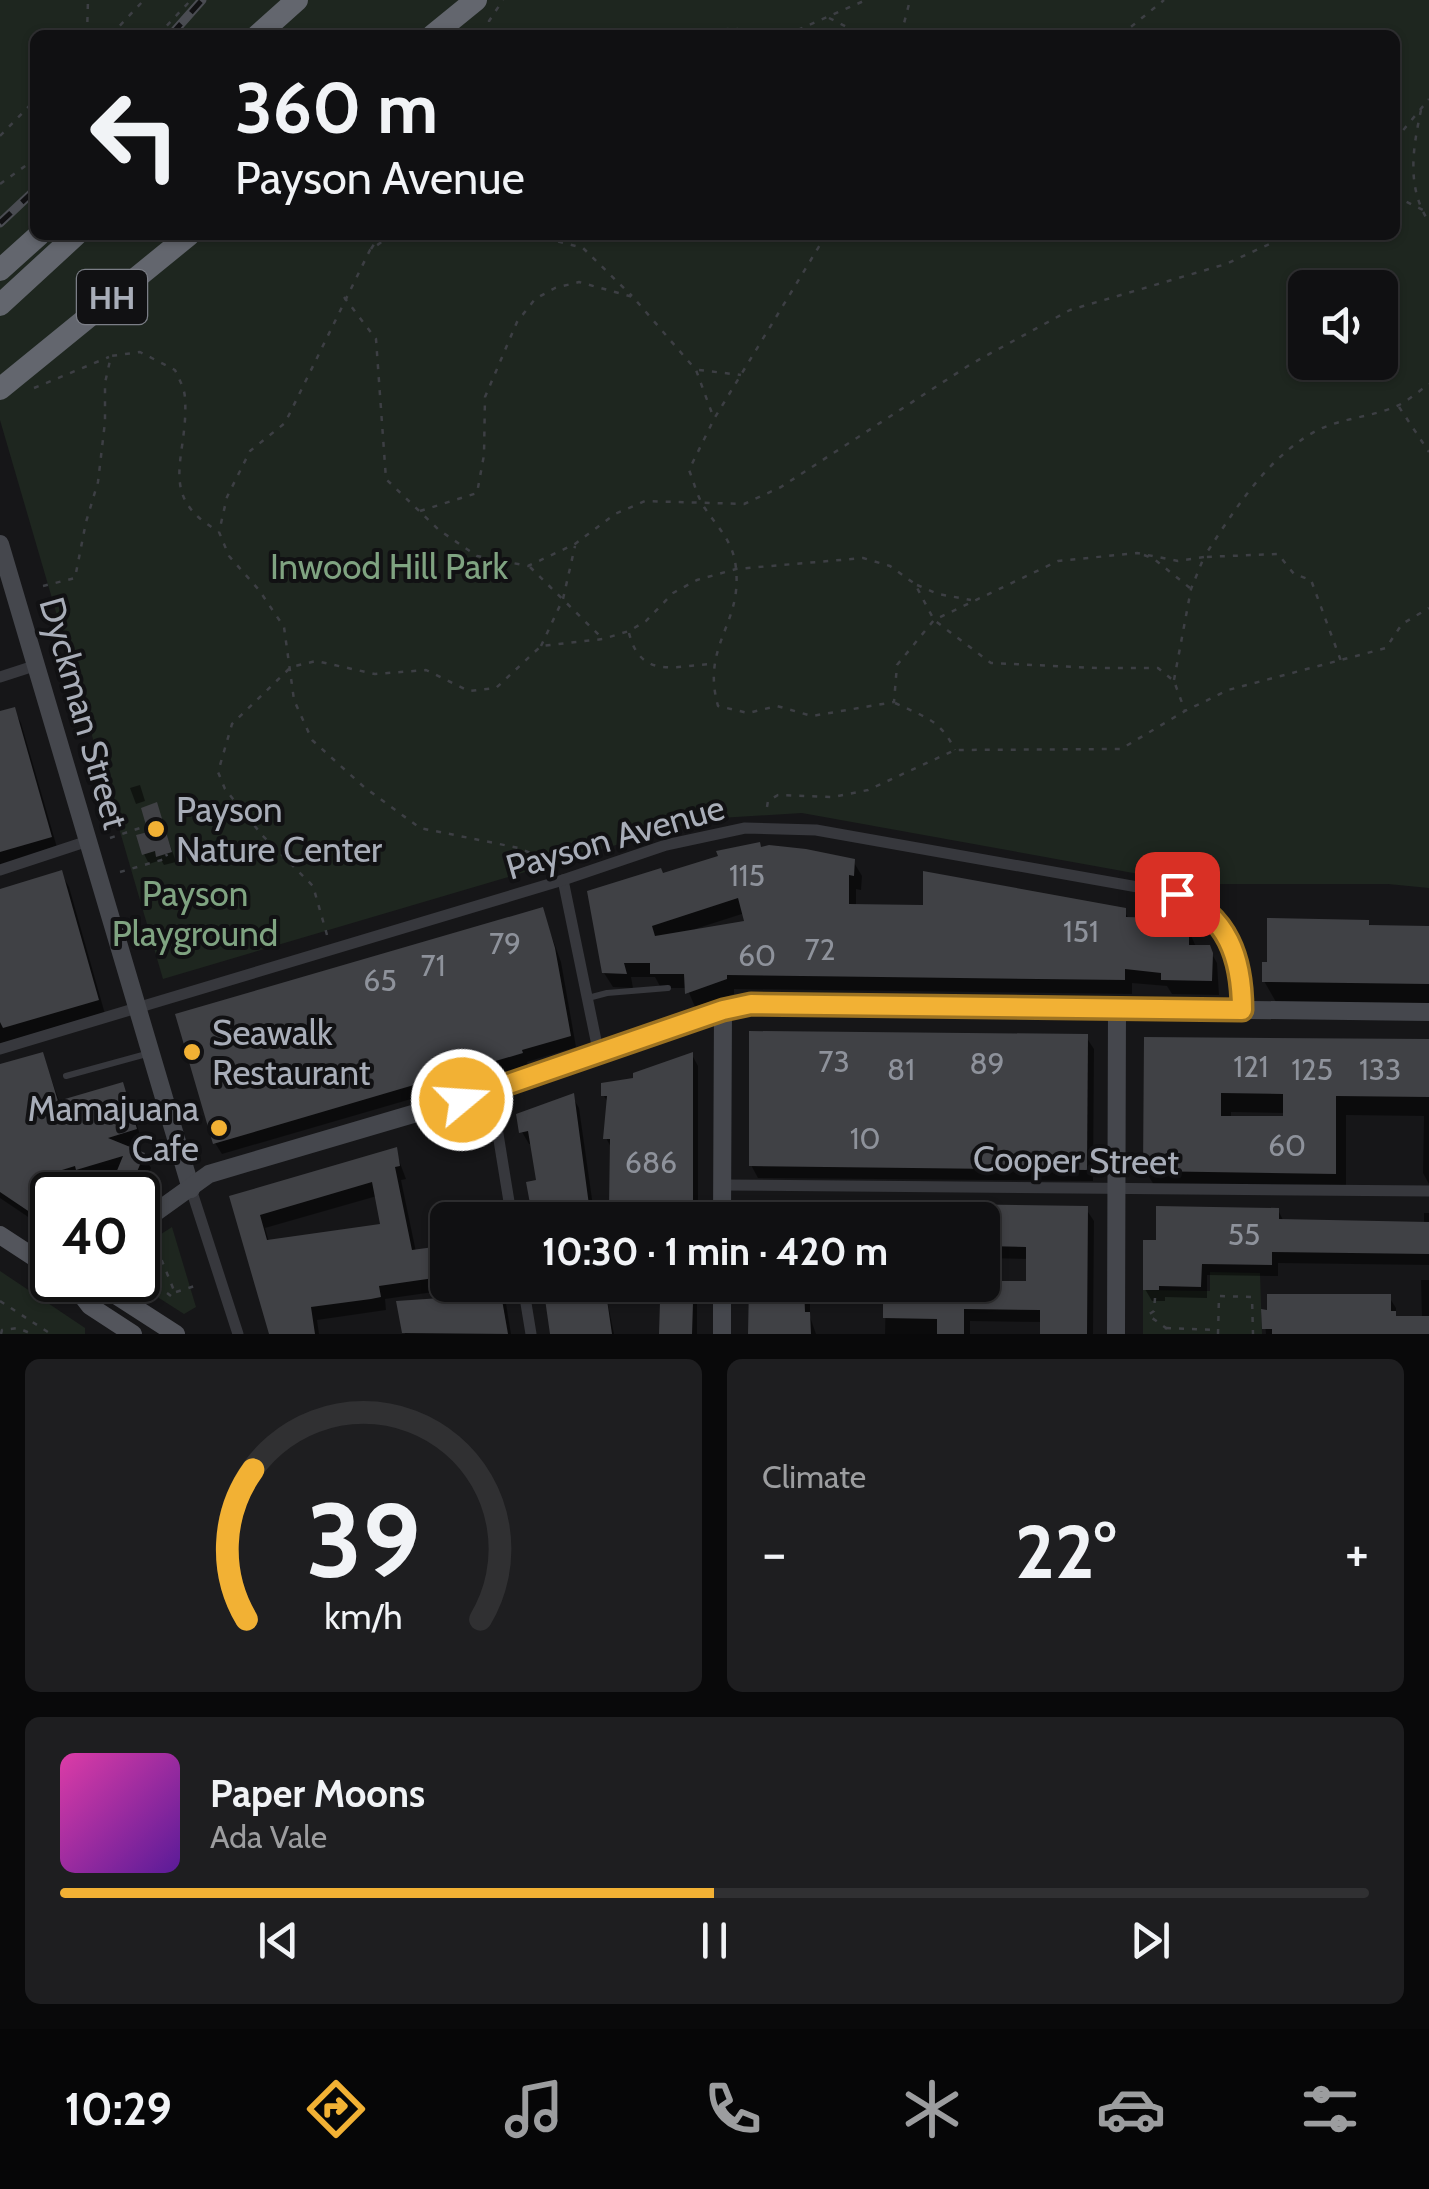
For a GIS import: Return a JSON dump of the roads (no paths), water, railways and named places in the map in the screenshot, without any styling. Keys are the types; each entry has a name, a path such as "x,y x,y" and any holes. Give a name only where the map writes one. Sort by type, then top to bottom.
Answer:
{"highway":[{"path":"264,30 297,0"},
{"path":"286,30 306,0"},
{"path":"439,30 476,0"},
{"name":"HH","path":"0,270 33,240"},
{"path":"0,304 70,240"},
{"name":"HH","path":"11,391 36,360 183,240"}],"main road":[{"path":"0,1235 30,1255"},
{"path":"87,1302 126,1331"},
{"path":"126,1302 176,1334"}],"street":[{"name":"Dyckman Street","path":"0,544 191,1188"},
{"path":"0,677 36,665"},
{"name":"Payson Avenue","path":"0,1049 666,846 745,828 816,830 1159,889 1188,899 1221,924 1239,966 1242,1010"},
{"path":"0,870 88,842"},
{"path":"563,880 599,1055"},
{"path":"160,1210 209,1174 491,1091 723,1010 751,1004 1429,1012"},
{"path":"1116,1334 1117,1008"},
{"path":"722,1202 723,1010"},
{"path":"491,1091 509,1202"},
{"name":"Cooper Street","path":"722,1185 1429,1191"},
{"path":"191,1188 238,1334"},
{"path":"525,1302 530,1334"},
{"path":"722,1302 722,1334"}],"lane":[{"path":"587,998 668,988"},
{"path":"66,1076 151,1053"}],"railway":[{"path":"175,30 202,0"},
{"path":"0,223 30,195"}],"place":[{"name":"Payson Nature Center","path":"156,829"},
{"name":"Seawalk Restaurant","path":"192,1052"},
{"name":"Mamajuana Cafe","path":"219,1128"}],"park label":[{"name":"Inwood Hill Park","path":"389,566"},
{"name":"Payson Playground","path":"195,913"}]}
